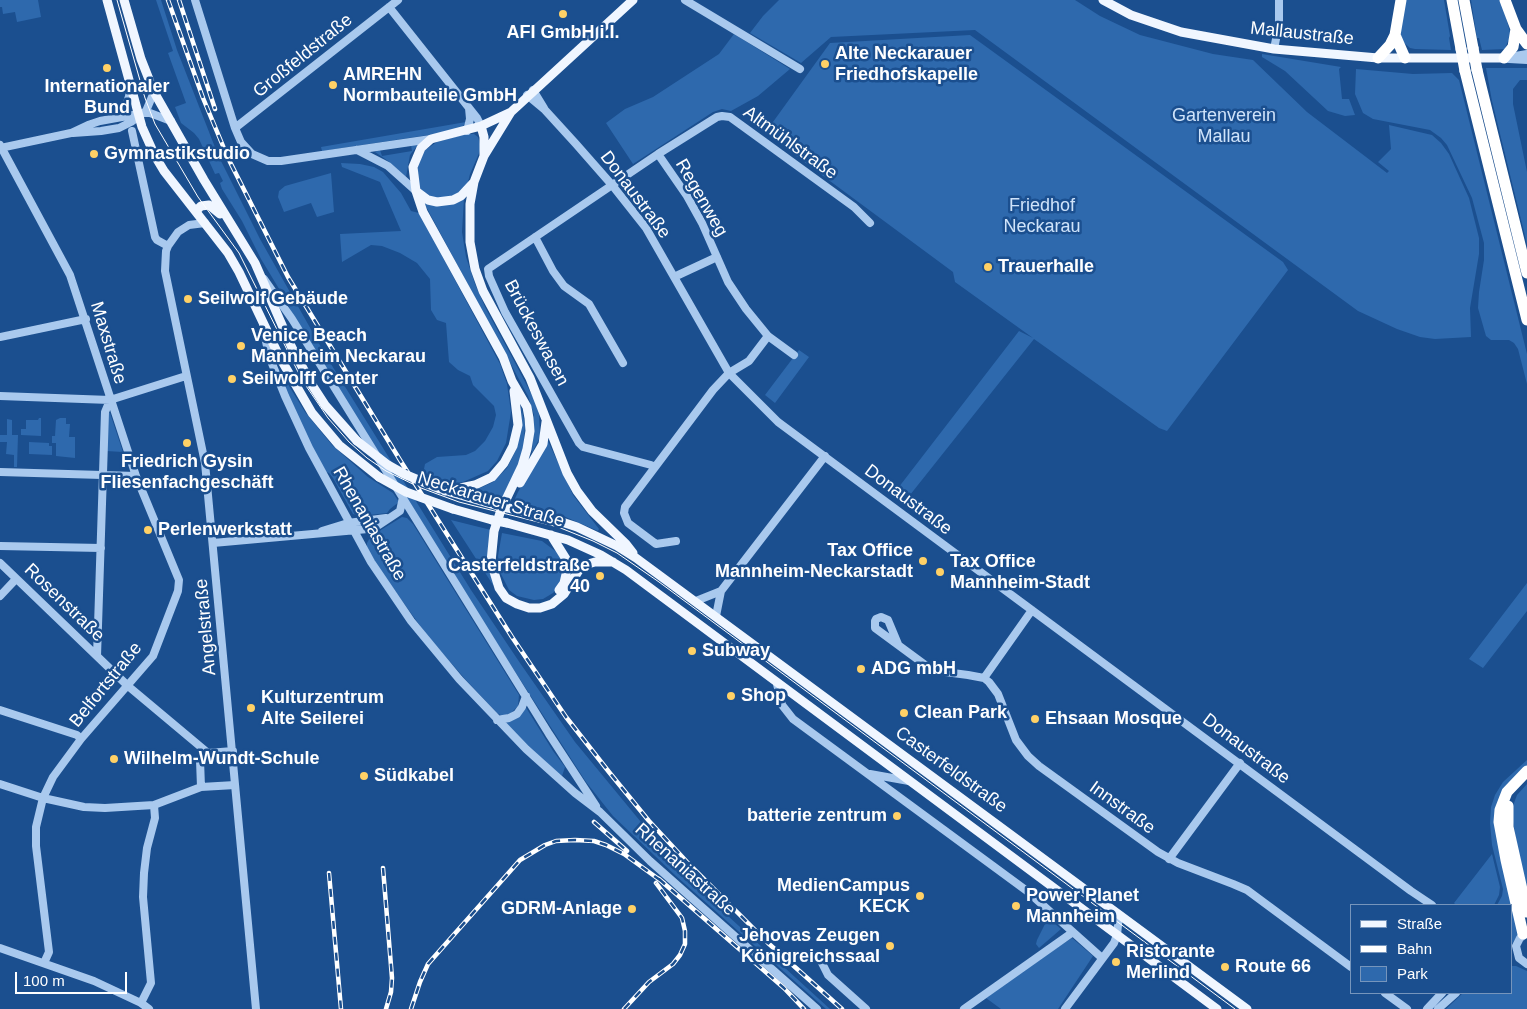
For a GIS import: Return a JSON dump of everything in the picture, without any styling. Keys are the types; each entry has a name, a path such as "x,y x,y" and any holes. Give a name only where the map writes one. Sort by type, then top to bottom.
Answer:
{"highway":[{"path":"1378,58 1390,45 1395,35 1401,0"},
{"path":"1452,0 1461,49 1471,70 1527,273"},
{"path":"1464,0 1473,48 1471,70 1527,320"},
{"path":"1506,0 1516,30 1527,44"},
{"path":"1504,58 1512,47 1516,30"},
{"path":"1395,35 1405,58"},
{"path":"1525,934 1506,860 1499,822 1500,810 1507,792 1527,771"},
{"path":"1527,780 1514,792 1508,807 1507,817 1512,850 1527,912"}],"main road":[{"name":"Neckarauer Straße","path":"107,0 146,137 164,171 228,253 279,356 312,413 339,445 356,461 406,492 453,510 552,535 583,546 613,562"},
{"name":"Neckarauer Straße","path":"124,0 141,59 154,92 260,274 292,348 312,385 325,405 357,441 388,465 404,474 443,490 556,520 617,546 636,558"},
{"path":"633,0 511,112 484,156 474,182 470,204 470,224 472,255 476,274 491,308 530,378 567,472 577,491 592,511 626,544 636,558"},
{"name":"Mallaustraße","path":"1103,0 1132,15 1181,32 1274,49 1378,58 1504,58"},
{"path":"443,490 476,486 492,477 504,463 513,446 518,425 517,400 503,357 423,212 413,176 415,160 421,148 431,139 481,126 511,112"},
{"path":"481,126 484,137 484,156"},
{"path":"416,191 428,200 444,202 461,196 474,182"},
{"path":"196,211 201,206 209,205 225,216"},
{"path":"512,381 527,407 530,431 522,466 500,510 494,531 491,562 499,588 506,598 517,604 529,608 540,608 552,604 564,594 579,570 588,564 613,562"},
{"path":"546,417 543,444 505,511 495,546 498,570 502,582 507,591 516,598 525,602 546,602 556,594 564,583 567,570 566,559 552,535"},
{"name":"Casterfeldstraße","path":"636,558 1247,1009"},
{"name":"Casterfeldstraße","path":"613,562 1217,1009"}],"street":[{"path":"195,0 235,128 246,149 260,159 281,161 357,150 370,152 431,139"},
{"name":"Großfeldstraße","path":"235,128 398,0"},
{"path":"685,0 800,69"},
{"path":"1274,49 1278,24 1278,0"},
{"path":"389,7 477,118 481,126"},
{"name":"Mallaustraße","path":"1504,58 1527,54"},
{"name":"Mallaustraße","path":"1504,58 1527,60"},
{"path":"119,117 132,87"},
{"path":"71,133 85,134 119,128 140,115 154,92"},
{"name":"Donaustraße","path":"530,93 612,185 646,228 729,373 778,422 1240,763 1411,892 1430,904"},
{"path":"466,131 470,119 469,108"},
{"path":"0,147 71,133 88,125 119,117 150,113 171,121"},
{"name":"Altmühlstraße","path":"612,185 718,117 730,117 854,207 870,223"},
{"path":"119,128 146,137"},
{"path":"132,131 157,240 168,246 178,232 189,225 205,223"},
{"name":"Maxstraße","path":"0,147 70,275 86,318 110,400 105,412 97,656"},
{"path":"370,152 416,191"},
{"name":"Regenweg","path":"658,154 687,196 702,223 731,287 768,336 794,355"},
{"name":"Brückeswasen","path":"612,185 488,269 489,276 505,312 579,443 583,447 655,467"},
{"path":"535,237 564,286 589,304 623,363"},
{"name":"Angelstraße","path":"168,246 165,257 165,271 204,463 233,751 256,1009"},
{"name":"Regenweg","path":"674,277 717,257"},
{"name":"Rhenaniastraße","path":"260,274 292,319 600,812"},
{"path":"0,336 86,318"},
{"name":"Rhenaniastraße","path":"261,318 269,356 309,448 348,523 371,562 412,621 459,679 526,749 575,793 600,812 650,861 817,1009"},
{"path":"676,541 656,544 628,523 624,513 626,507 713,390 729,373 749,361 768,336"},
{"path":"0,396 110,400 186,376"},
{"name":"Belfortstraße","path":"44,963 49,952 36,846 36,827 43,798 53,776 81,739 153,656 178,591 179,580 136,476 110,400"},
{"path":"716,616 721,591 825,456"},
{"path":"0,472 136,476"},
{"path":"213,543 368,529 400,511 404,497"},
{"name":"Rhenaniastraße","path":"400,511 415,516"},
{"path":"315,533 348,523 388,518"},
{"path":"0,546 101,548"},
{"name":"Rosenstraße","path":"0,563 128,686 208,753"},
{"path":"0,596 16,579"},
{"path":"696,601 721,591"},
{"path":"898,644 916,659 936,670 984,678 1032,610"},
{"name":"Innstraße","path":"984,678 993,686 998,694 1016,740 1028,756 1121,826 1169,859 1247,890 1350,966"},
{"name":"Casterfeldstraße","path":"777,684 782,705 793,719 1027,891 1102,958"},
{"path":"497,720 509,718 517,714 526,696"},
{"path":"0,710 81,739"},
{"path":"201,787 200,760 208,753 233,751"},
{"path":"1169,859 1240,763"},
{"name":"Casterfeldstraße","path":"868,774 909,781"},
{"path":"0,784 43,798 84,807 104,808 154,805 201,787 235,785"},
{"path":"575,793 583,787"},
{"path":"141,1003 151,983 144,897 144,872 147,848 155,818 154,805"},
{"path":"1065,1009 1118,935 1119,915"},
{"path":"964,1009 1074,932"},
{"path":"1525,934 1513,948 1515,959 1527,964"},
{"path":"0,948 94,981 141,1003 149,1009"},
{"path":"820,959 828,975 866,1009"},
{"path":"1386,994 1407,1009"},
{"path":"1427,1009 1441,994"},
{"path":"1438,1009 1455,994"}],"green space":[{"path":"0,0 38,0 41,17 17,22 15,12 3,14"},
{"path":"156,0 161,0 177,50 218,155 260,239 326,356 471,590 575,742 650,833 728,916 830,1009 826,1009 676,876 613,816 586,782 471,603 292,314 242,221 222,189 220,183 223,181 219,173 215,174 199,139 181,123 175,107 186,103 168,53 173,51"},
{"name":"Gartenverein Mallau","path":"779,0 1075,0 1100,16 1140,35 1213,54 1253,60 1307,112 1387,173 1389,171 1378,162 1391,149 1389,125 1432,135 1449,154 1469,198 1479,238 1479,254 1470,308 1471,337 1435,339 1420,337 1397,329 1358,311 975,30 831,37 801,63 750,33"},
{"path":"1405,0 1444,0 1451,50 1415,49 1410,48 1402,41 1400,30"},
{"path":"1471,0 1501,0 1510,32 1510,41 1508,41 1505,49 1482,50 1479,38 1477,38"},
{"path":"734,34 790,69 758,96 731,111 722,109 713,112 633,164 606,123 625,109 653,97 719,54"},
{"name":"Friedhof Neckarau","path":"970,35 1283,262 1288,270 1167,431 1159,428 1034,339 906,500 895,492 1019,331 1033,338 955,282 953,272 765,133 830,43"},
{"path":"1262,54 1341,67 1339,69 1342,99 1349,99 1355,115 1345,116 1328,111 1285,71 1262,57"},
{"path":"1486,68 1527,68 1527,80 1520,80 1513,89 1513,104 1527,172 1527,244 1492,101"},
{"path":"1356,69 1413,74 1452,73 1459,80 1527,354 1527,384 1518,349 1514,343 1509,340 1491,340 1486,336 1478,308 1484,260 1484,243 1472,198 1447,145 1430,130 1373,119 1363,113 1355,94"},
{"path":"466,122 462,128 455,131 322,151 321,147"},
{"path":"466,134 474,134 478,137 480,151 470,174 464,198 462,232 466,257 485,307 535,401 539,414 540,437 532,453 534,415 528,396 423,201 416,183 418,161 425,150 437,142"},
{"path":"416,144 417,146 410,155 406,177 375,152 380,150 382,156 412,151 411,145"},
{"path":"341,163 374,167 383,172 401,193 411,211 419,213 500,364 507,384 511,412 506,443 497,461 488,471 463,482 450,484 428,477 424,469 425,464 437,457 466,455 475,451 485,441 493,427 496,415 494,406 473,385 470,376 458,370 449,362 446,323 437,320 431,310 430,279 417,263 400,253 382,246 371,245 342,262 340,234 401,231 380,182 342,167"},
{"path":"331,173 334,212 317,217 311,203 284,212 278,197 279,191 285,186"},
{"path":"799,350 809,357 775,403 765,395"},
{"path":"278,368 305,412 332,445 368,477 393,493 399,502 387,513 361,516 353,514 333,478 329,473 323,471 282,387"},
{"path":"521,405 525,425 523,450 501,501 469,493 493,482 507,468 516,450 522,422"},
{"path":"108,413 110,413 123,452 106,451"},
{"path":"41,418 41,436 21,435 21,429 26,429 26,420 38,420"},
{"path":"66,418 66,424 70,424 69,437 75,437 75,458 56,456 56,443 52,443 52,436 55,436 56,420"},
{"path":"7,419 12,420 12,435 18,435 17,467 14,467 14,455 6,454 7,442 0,442 0,435 7,435"},
{"path":"548,441 573,495 599,529 598,531 561,515 513,503"},
{"path":"29,442 49,443 49,446 52,446 52,455 29,454"},
{"path":"402,517 407,518 413,524 519,695 518,706 511,713 502,716 497,713 466,680 426,634 380,570 367,548 367,543 371,536"},
{"path":"451,520 491,530 495,585 493,585"},
{"path":"502,533 542,541 558,553 564,569 559,586 553,593 543,599 534,600 517,596 509,590 500,572 498,556"},
{"path":"1527,583 1527,611 1483,668 1469,659"},
{"path":"525,706 565,767 562,776 531,750 505,723 516,718"},
{"path":"1527,760 1527,768 1508,786 1520,932 1512,944 1512,904 1498,904 1503,889 1492,845 1490,823 1491,807 1495,795 1503,782"},
{"path":"1527,784 1527,900 1511,811 1517,795"},
{"path":"1492,854 1500,887 1499,895 1494,904 1454,903"},
{"path":"1048,918 1061,929 1039,948 1036,944 1037,940"},
{"path":"1072,938 1093,956 1058,1009 1001,1009 986,998 1036,961"},
{"path":"1512,966 1527,971 1527,1009 1446,1009 1462,994 1512,994"}],"tram line":[{"path":"117,0 145,98 155,124 198,197 239,253 302,380 328,418 349,442 386,471 421,488 459,502 558,527 617,553 659,582 1235,1009"}],"railway":[{"path":"168,0 203,98 228,158 288,277 400,460 512,637 566,717 649,821 768,943 842,1009"},
{"path":"179,0 215,109"},
{"path":"594,822 627,851"},
{"path":"411,1009 428,964 520,860 545,845 556,841 594,841 624,854 664,883"},
{"path":"383,868 392,978 391,992 386,1009"},
{"path":"329,873 341,1009"},
{"path":"659,879 784,988 804,1009"},
{"path":"624,1009 649,982 673,964 685,944 682,918 656,883"}],"place":[{"name":"AFI GmbH i.I.","path":"563,14"},
{"name":"Alte Neckarauer Friedhofskapelle","path":"825,64"},
{"name":"Internationaler Bund","path":"107,68"},
{"name":"AMREHN Normbauteile GmbH","path":"333,85"},
{"name":"Gymnastikstudio","path":"94,154"},
{"name":"Trauerhalle","path":"988,267"},
{"name":"Seilwolf Gebäude","path":"188,299"},
{"name":"Venice Beach Mannheim Neckarau","path":"241,346"},
{"name":"Seilwolff Center","path":"232,379"},
{"name":"Friedrich Gysin Fliesenfachgeschäft","path":"187,443"},
{"name":"Perlenwerkstatt","path":"148,530"},
{"name":"Tax Office Mannheim-Neckarstadt","path":"923,561"},
{"name":"Tax Office Mannheim-Stadt","path":"940,572"},
{"name":"Casterfeldstraße 40","path":"600,576"},
{"name":"Subway","path":"692,651"},
{"name":"ADG mbH","path":"861,669"},
{"name":"Shop","path":"731,696"},
{"name":"Kulturzentrum Alte Seilerei","path":"251,708"},
{"name":"Clean Park","path":"904,713"},
{"name":"Ehsaan Mosque","path":"1035,719"},
{"name":"Wilhelm-Wundt-Schule","path":"114,759"},
{"name":"Südkabel","path":"364,776"},
{"name":"batterie zentrum","path":"897,816"},
{"name":"MedienCampus KECK","path":"920,896"},
{"name":"Power Planet Mannheim","path":"1016,906"},
{"name":"GDRM-Anlage","path":"632,909"},
{"name":"Jehovas Zeugen Königreichssaal","path":"890,946"},
{"name":"Ristorante Merlind","path":"1116,962"},
{"name":"Route 66","path":"1225,967"}]}
